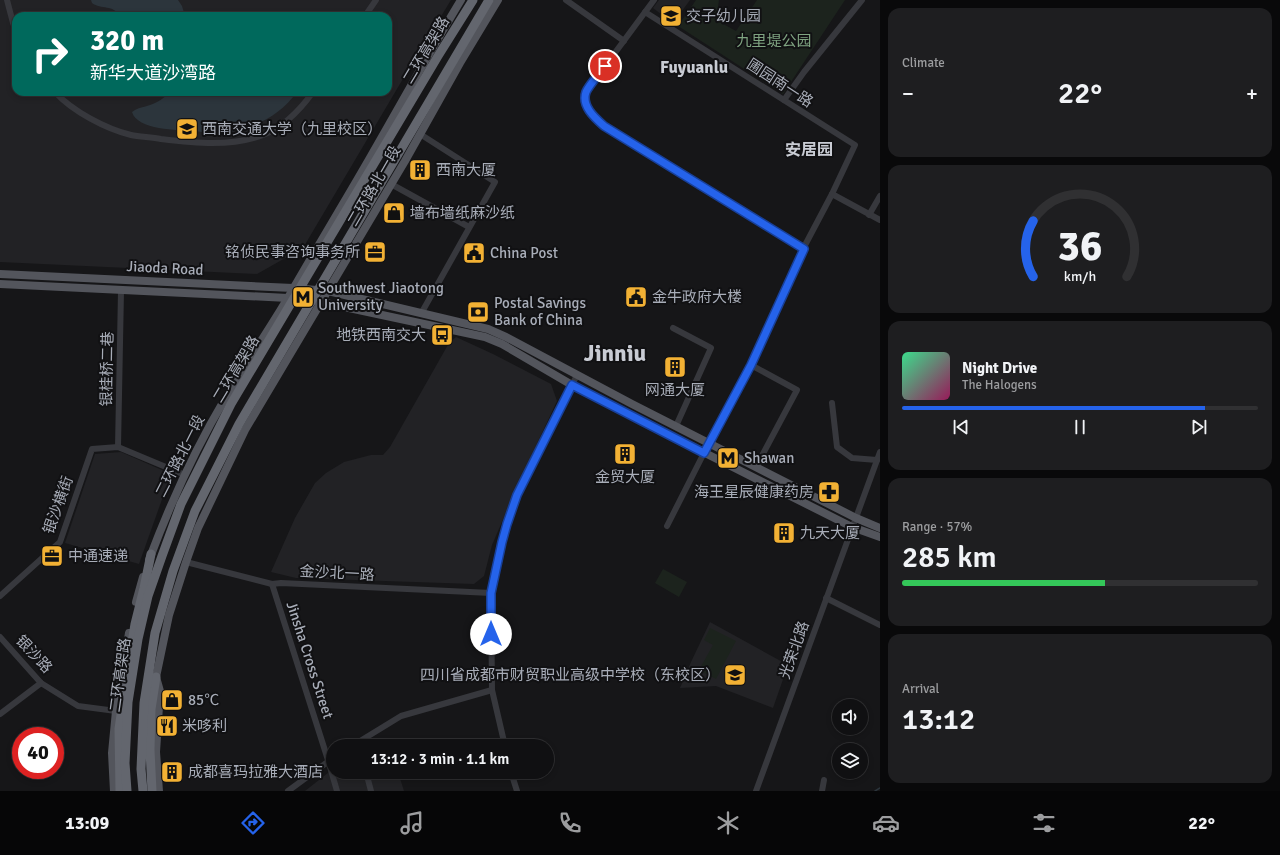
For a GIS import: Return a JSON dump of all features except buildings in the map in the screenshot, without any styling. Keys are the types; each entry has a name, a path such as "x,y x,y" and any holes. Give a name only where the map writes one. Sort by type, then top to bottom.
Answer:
{"highway":[{"name":"二环高架路","path":"127,791 125,763 128,702 138,640 148,596 181,504 231,404 302,287 438,56 473,0"},
{"name":"二环高架路","path":"143,791 142,769 144,703 155,633 173,571 196,511 239,424 490,0"},
{"path":"120,791 119,729 135,624 151,554"},
{"path":"152,791 150,750 151,716 156,677"}],"main road":[{"name":"二环路北一段","path":"114,791 112,753 116,711 131,621 141,580 185,475 226,398 294,288 461,0"},
{"name":"二环路北一段","path":"159,791 156,752 160,691 156,677 169,615 198,528 245,430 391,184 460,62 498,0"},
{"name":"Jiaoda Road","path":"0,274 294,288 328,291 422,312 488,329 856,518 880,528"},
{"name":"Jiaoda Road","path":"0,284 288,298 321,302 485,337 502,344 572,385 704,453 852,527 880,537"}],"street":[{"path":"7,0 12,23"},
{"path":"368,12 376,0"},
{"path":"566,0 624,41"},
{"path":"654,0 586,92 585,102 592,115 604,126 804,249"},
{"path":"784,100 804,72 862,0"},
{"name":"圃园南一路","path":"645,12 855,145 832,194"},
{"path":"59,96 67,104 94,121 131,135 209,143 237,141 264,134 290,119 310,96"},
{"path":"420,134 495,182 422,312"},
{"path":"391,184 469,227"},
{"path":"667,526 751,365 804,249 832,194 880,220"},
{"path":"869,214 880,196"},
{"name":"银桂桥二巷","path":"118,447 121,291"},
{"path":"673,328 711,348 676,426"},
{"path":"751,365 797,390 756,467"},
{"path":"503,739 492,690 491,593 502,542 517,495 577,375"},
{"path":"832,403 837,447 852,458 877,460"},
{"path":"118,447 185,475"},
{"name":"银沙横街","path":"0,596 60,542 92,449 118,447"},
{"name":"光荣北路","path":"756,791 880,452"},
{"name":"金沙北一路","path":"186,562 272,584 289,583 491,593"},
{"name":"Jinsha Cross Street","path":"272,584 326,744"},
{"path":"826,598 880,625"},
{"name":"银沙路","path":"0,637 41,683 78,706 116,711"},
{"path":"0,714 41,683"},
{"path":"366,739 401,716 492,690"},
{"path":"288,791 326,763"},
{"name":"Jinsha Cross Street","path":"335,779 337,791"},
{"path":"368,779 371,791"},
{"path":"514,779 517,791"},
{"path":"822,791 824,780"}],"shaded area":[{"name":"西南交通大学（九里校区）","path":"0,0 451,0 303,248 257,274 0,262"},
{"path":"91,0 178,0 184,12 117,12 111,8 92,3"},
{"name":"交子幼儿园","path":"659,0 690,0 673,23 653,8"},
{"path":"165,96 294,96 280,110 267,119 239,130 221,133 159,128 150,126 135,118 132,112 162,99"},
{"path":"456,337 551,384 557,401 492,545 484,576 474,584 296,578 271,572 295,518 315,483 326,473 344,462 371,455 383,455 390,447 449,343"},
{"path":"121,452 171,474 139,564 65,543 95,454"},
{"name":"四川省成都市财贸职业高级中学校（东校区）","path":"710,622 788,665 773,708 716,686 680,688"},
{"path":"326,774 326,779 400,779 404,791 305,791"}],"green space":[{"name":"九里堤公园","path":"696,0 719,0 716,20 736,31 757,0 845,0 783,94 678,26"},
{"path":"663,569 687,582 679,597 655,583"},
{"path":"710,628 736,641 716,679 699,670 713,645 704,640"}],"waterway":[{"path":"875,791 880,788"}],"place":[{"name":"交子幼儿园","path":"671,16"},
{"name":"西南交通大学（九里校区）","path":"187,129"},
{"name":"西南大厦","path":"420,170"},
{"name":"墙布墙纸麻沙纸","path":"394,213"},
{"name":"铭侦民事咨询事务所","path":"375,252"},
{"name":"China Post","path":"474,253"},
{"name":"Southwest Jiaotong University","path":"303,297"},
{"name":"金牛政府大楼","path":"636,297"},
{"name":"Postal Savings Bank of China","path":"478,312"},
{"name":"地铁西南交大","path":"442,335"},
{"name":"网通大厦","path":"675,367"},
{"name":"金贸大厦","path":"625,454"},
{"name":"Shawan","path":"728,458"},
{"name":"海王星辰健康药房","path":"829,492"},
{"name":"九天大厦","path":"784,533"},
{"name":"中通速递","path":"52,556"},
{"name":"四川省成都市财贸职业高级中学校（东校区）","path":"735,675"},
{"name":"85℃","path":"172,700"},
{"name":"米哆利","path":"167,726"},
{"name":"成都喜玛拉雅大酒店","path":"172,772"}],"district":[{"name":"Fuyuanlu","path":"694,67"},
{"name":"安居园","path":"809,149"},
{"name":"Jinniu","path":"615,353"}],"route":[{"path":"491,634 491,593 507,524 517,495 572,385 704,453 751,365 804,249 604,126 592,115 585,102 586,92 605,66"}]}
